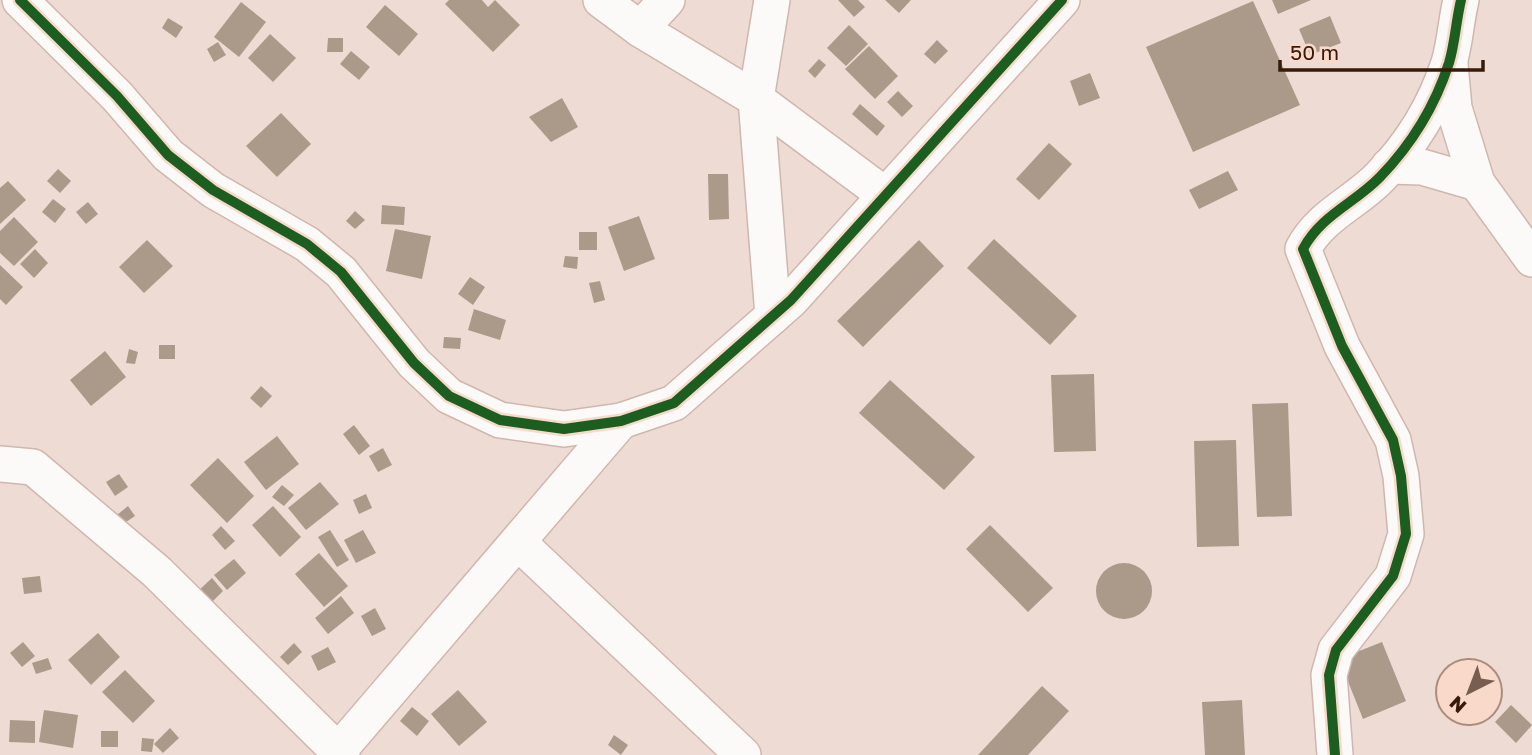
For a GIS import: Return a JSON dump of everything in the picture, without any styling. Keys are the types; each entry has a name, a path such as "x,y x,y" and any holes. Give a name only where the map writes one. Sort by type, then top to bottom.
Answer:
{"street":[{"path":"20,0 117,96 168,155 213,190 307,244 341,272 414,363 449,396 499,421 564,429 621,421 674,403 791,300 1062,0"},
{"path":"601,0 640,29 756,99 885,195"},
{"path":"640,29 667,0"},
{"path":"772,0 756,99 773,316"},
{"path":"1335,755 1329,675 1336,650 1392,576 1406,534 1401,476 1393,440 1342,346 1303,249 1325,219 1379,178 1416,134 1438,92 1450,61 1461,0"},
{"path":"1450,61 1454,108 1477,183 1532,259"},
{"path":"1389,166 1422,167 1477,183"},
{"path":"0,464 33,467 136,554 341,752 621,421"},
{"path":"518,542 743,755"}],"building":[{"path":"449,0 482,0 488,7 495,0 520,25 493,52 445,4"},
{"path":"838,0 858,0 865,7 854,17"},
{"path":"885,0 911,0 899,13"},
{"path":"1272,0 1311,0 1278,14"},
{"path":"1253,1 1300,105 1193,152 1146,47"},
{"path":"241,2 266,22 239,57 214,37"},
{"path":"385,5 418,34 399,56 366,27"},
{"path":"1330,16 1341,43 1310,55 1299,29"},
{"path":"168,18 183,27 176,38 162,28"},
{"path":"849,25 868,44 846,66 827,48"},
{"path":"270,34 296,58 273,82 248,58"},
{"path":"328,38 343,38 343,52 327,52"},
{"path":"937,40 948,51 935,64 924,54"},
{"path":"218,42 226,55 214,62 207,49"},
{"path":"869,46 898,76 875,99 845,69"},
{"path":"351,51 370,67 359,80 340,64"},
{"path":"819,59 826,65 815,78 808,71"},
{"path":"1090,73 1100,98 1079,106 1070,81"},
{"path":"898,91 913,106 902,117 887,102"},
{"path":"562,98 578,127 551,142 529,117"},
{"path":"860,104 885,126 877,136 852,114"},
{"path":"281,113 311,144 277,177 246,146"},
{"path":"1049,143 1072,164 1039,200 1016,179"},
{"path":"58,169 71,181 60,193 47,181"},
{"path":"1228,171 1238,190 1199,209 1189,190"},
{"path":"708,174 728,174 729,219 709,220"},
{"path":"8,181 26,200 0,224 0,188"},
{"path":"53,199 66,209 55,223 42,212"},
{"path":"88,202 98,214 86,224 76,212"},
{"path":"382,205 405,207 404,225 381,224"},
{"path":"355,211 365,220 355,229 346,221"},
{"path":"639,216 655,259 624,271 608,227"},
{"path":"14,217 38,242 14,266 0,253 0,231"},
{"path":"395,229 431,236 422,279 386,271"},
{"path":"579,232 597,232 597,250 579,250"},
{"path":"994,239 1077,316 1050,345 967,268"},
{"path":"147,240 173,266 144,293 119,267"},
{"path":"919,240 944,266 863,347 837,321"},
{"path":"35,249 48,263 34,278 20,264"},
{"path":"565,256 578,257 577,269 563,267"},
{"path":"0,265 23,287 6,305 0,299"},
{"path":"470,277 485,287 473,305 458,294"},
{"path":"600,281 605,300 594,303 589,283"},
{"path":"474,309 506,320 500,340 468,330"},
{"path":"444,337 461,338 460,349 443,348"},
{"path":"159,345 175,345 175,359 159,359"},
{"path":"129,349 138,352 135,364 126,363"},
{"path":"105,351 126,377 91,406 70,380"},
{"path":"1094,374 1096,451 1054,452 1051,375"},
{"path":"890,380 975,457 944,490 859,413"},
{"path":"261,386 272,396 261,408 250,398"},
{"path":"1288,403 1292,516 1257,517 1252,404"},
{"path":"354,425 370,446 359,455 343,434"},
{"path":"277,436 299,464 266,490 244,462"},
{"path":"1236,440 1239,546 1197,547 1194,441"},
{"path":"383,448 392,465 378,472 369,456"},
{"path":"218,458 254,496 227,523 190,485"},
{"path":"119,474 128,487 115,496 106,482"},
{"path":"320,482 339,504 306,530 288,508"},
{"path":"282,485 294,495 284,506 272,497"},
{"path":"366,494 372,508 359,514 353,500"},
{"path":"128,506 135,516 123,524 117,515"},
{"path":"273,506 301,537 280,557 252,525"},
{"path":"990,525 1053,588 1028,612 966,549"},
{"path":"221,526 235,541 225,550 212,535"},
{"path":"330,530 349,560 337,567 318,537"},
{"path":"363,530 376,553 356,563 344,540"},
{"path":"319,553 348,586 324,607 295,574"},
{"path":"234,559 246,573 227,590 214,575"},
{"path":"1118,563 1130,563 1140,567 1148,575 1152,591 1148,607 1140,615 1130,619 1118,619 1108,615 1100,607 1096,597 1096,585 1100,575 1108,567"},
{"path":"40,576 42,592 24,594 22,578"},
{"path":"212,578 223,591 209,605 197,592"},
{"path":"341,596 354,613 328,634 315,618"},
{"path":"375,608 386,629 372,636 361,616"},
{"path":"98,633 120,657 91,685 68,660"},
{"path":"23,642 35,656 22,667 10,653"},
{"path":"1382,642 1406,701 1363,719 1339,659"},
{"path":"294,643 302,652 288,665 280,657"},
{"path":"328,647 336,662 318,671 311,656"},
{"path":"48,658 52,669 36,674 32,663"},
{"path":"125,670 155,701 133,723 102,692"},
{"path":"1042,686 1069,711 1028,755 978,755"},
{"path":"458,690 487,722 459,746 431,714"},
{"path":"1242,700 1245,755 1205,755 1202,702"},
{"path":"1511,705 1532,725 1516,743 1500,727 1504,727 1504,712"},
{"path":"412,707 429,721 417,736 400,721"},
{"path":"44,710 78,715 73,748 39,742"},
{"path":"10,720 35,721 35,743 9,742"},
{"path":"170,728 179,738 163,753 154,744"},
{"path":"101,731 118,731 118,747 101,747"},
{"path":"614,735 628,745 621,755 608,745"},
{"path":"142,738 154,739 152,752 141,751"}],"cycle path":[{"path":"20,0 117,96 168,155 213,190 307,244 341,272 414,363 449,396 500,420 564,429 621,421 674,403 791,300 1062,0"},
{"path":"1335,755 1329,675 1336,650 1393,576 1406,534 1401,476 1393,440 1342,346 1303,249 1319,227 1380,177 1402,152 1421,124 1449,63 1461,0"}]}
